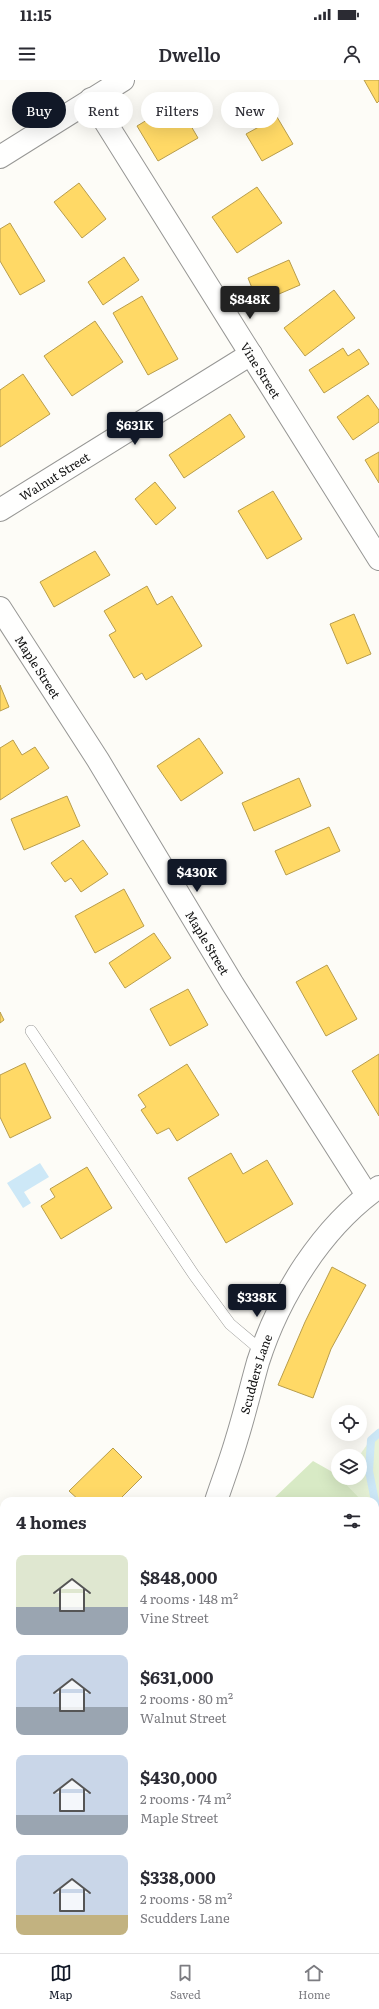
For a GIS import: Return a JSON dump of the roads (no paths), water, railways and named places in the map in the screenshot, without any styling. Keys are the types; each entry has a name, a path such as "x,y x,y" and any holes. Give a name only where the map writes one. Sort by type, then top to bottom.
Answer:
{"street":[{"path":"103,92 123,80"},
{"path":"0,157 74,110"},
{"name":"Vine Street","path":"109,128 379,559"},
{"name":"Walnut Street","path":"0,510 251,354"},
{"name":"Maple Street","path":"0,608 98,760 232,983 373,1191"},
{"name":"Scudders Lane","path":"217,1497 237,1438 262,1352 276,1315 316,1247 342,1217 373,1191"}],"lane":[{"path":"31,1030 194,1275 230,1324 262,1352"}],"water":[{"path":"40,1163 49,1177 24,1192 31,1203 23,1208 7,1183"}],"waterway":[{"path":"374,1497 369,1471 371,1440 379,1433"}]}
